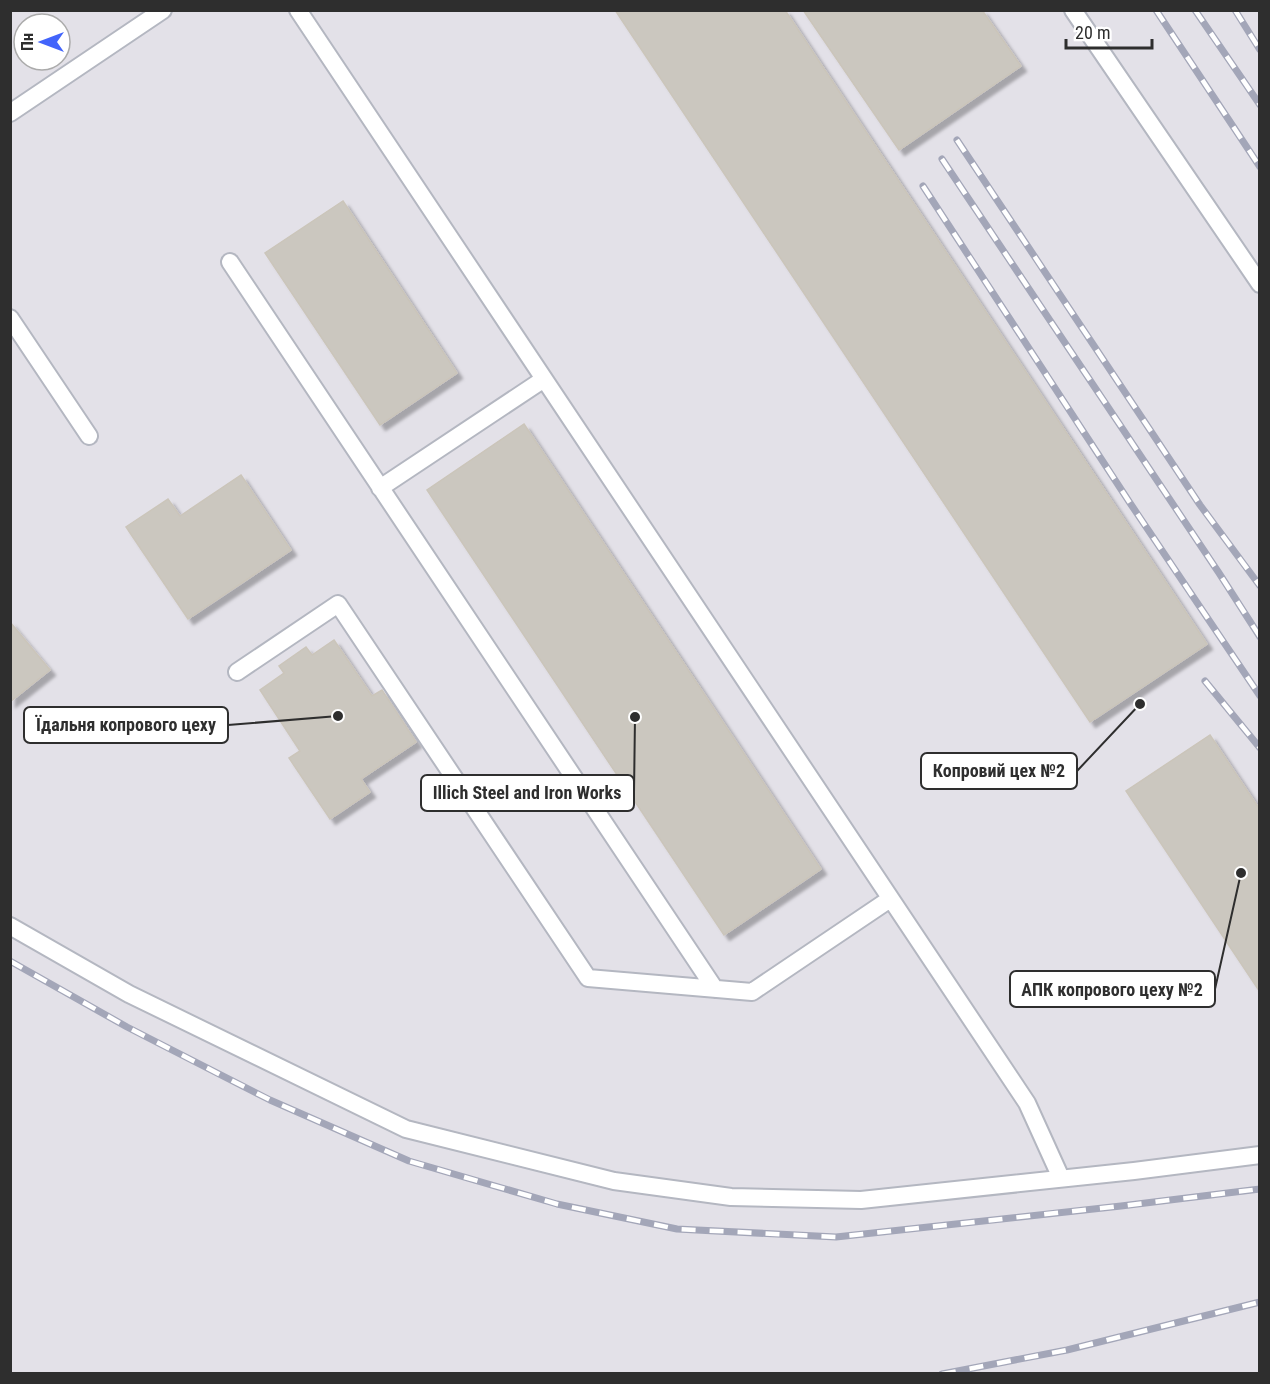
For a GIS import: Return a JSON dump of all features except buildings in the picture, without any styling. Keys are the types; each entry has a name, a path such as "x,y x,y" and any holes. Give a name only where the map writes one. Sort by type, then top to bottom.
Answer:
{"lane":[{"path":"10,113 163,10"},
{"path":"298,10 1027,1103 1061,1178"},
{"path":"1073,10 1260,284"},
{"path":"230,262 715,989"},
{"path":"10,318 89,436"},
{"path":"381,488 544,379"},
{"path":"237,672 339,604 588,978 752,992 890,899"},
{"path":"10,926 129,994 405,1129 614,1181 731,1197 861,1200 1260,1155"}],"shaded area":[{"path":"10,11 1259,11 1259,1373 11,1373"}],"railway":[{"path":"1156,10 1260,167"},
{"path":"1195,10 1260,105"},
{"path":"1235,10 1260,50"},
{"path":"957,140 1200,505 1260,586"},
{"path":"942,159 1260,637"},
{"path":"923,186 1130,503 1260,696"},
{"path":"1205,681 1260,748"},
{"path":"10,961 127,1027 270,1100 409,1161 557,1204 677,1229 836,1237 1260,1189"},
{"path":"942,1374 1067,1350 1260,1302"}],"place":[{"name":"Копровий цех №2","path":"1140,704"},
{"name":"Їдальня копрового цеху","path":"338,716"},
{"name":"Illich Steel and Iron Works","path":"635,717"},
{"name":"АПК копрового цеху №2","path":"1241,873"}]}
